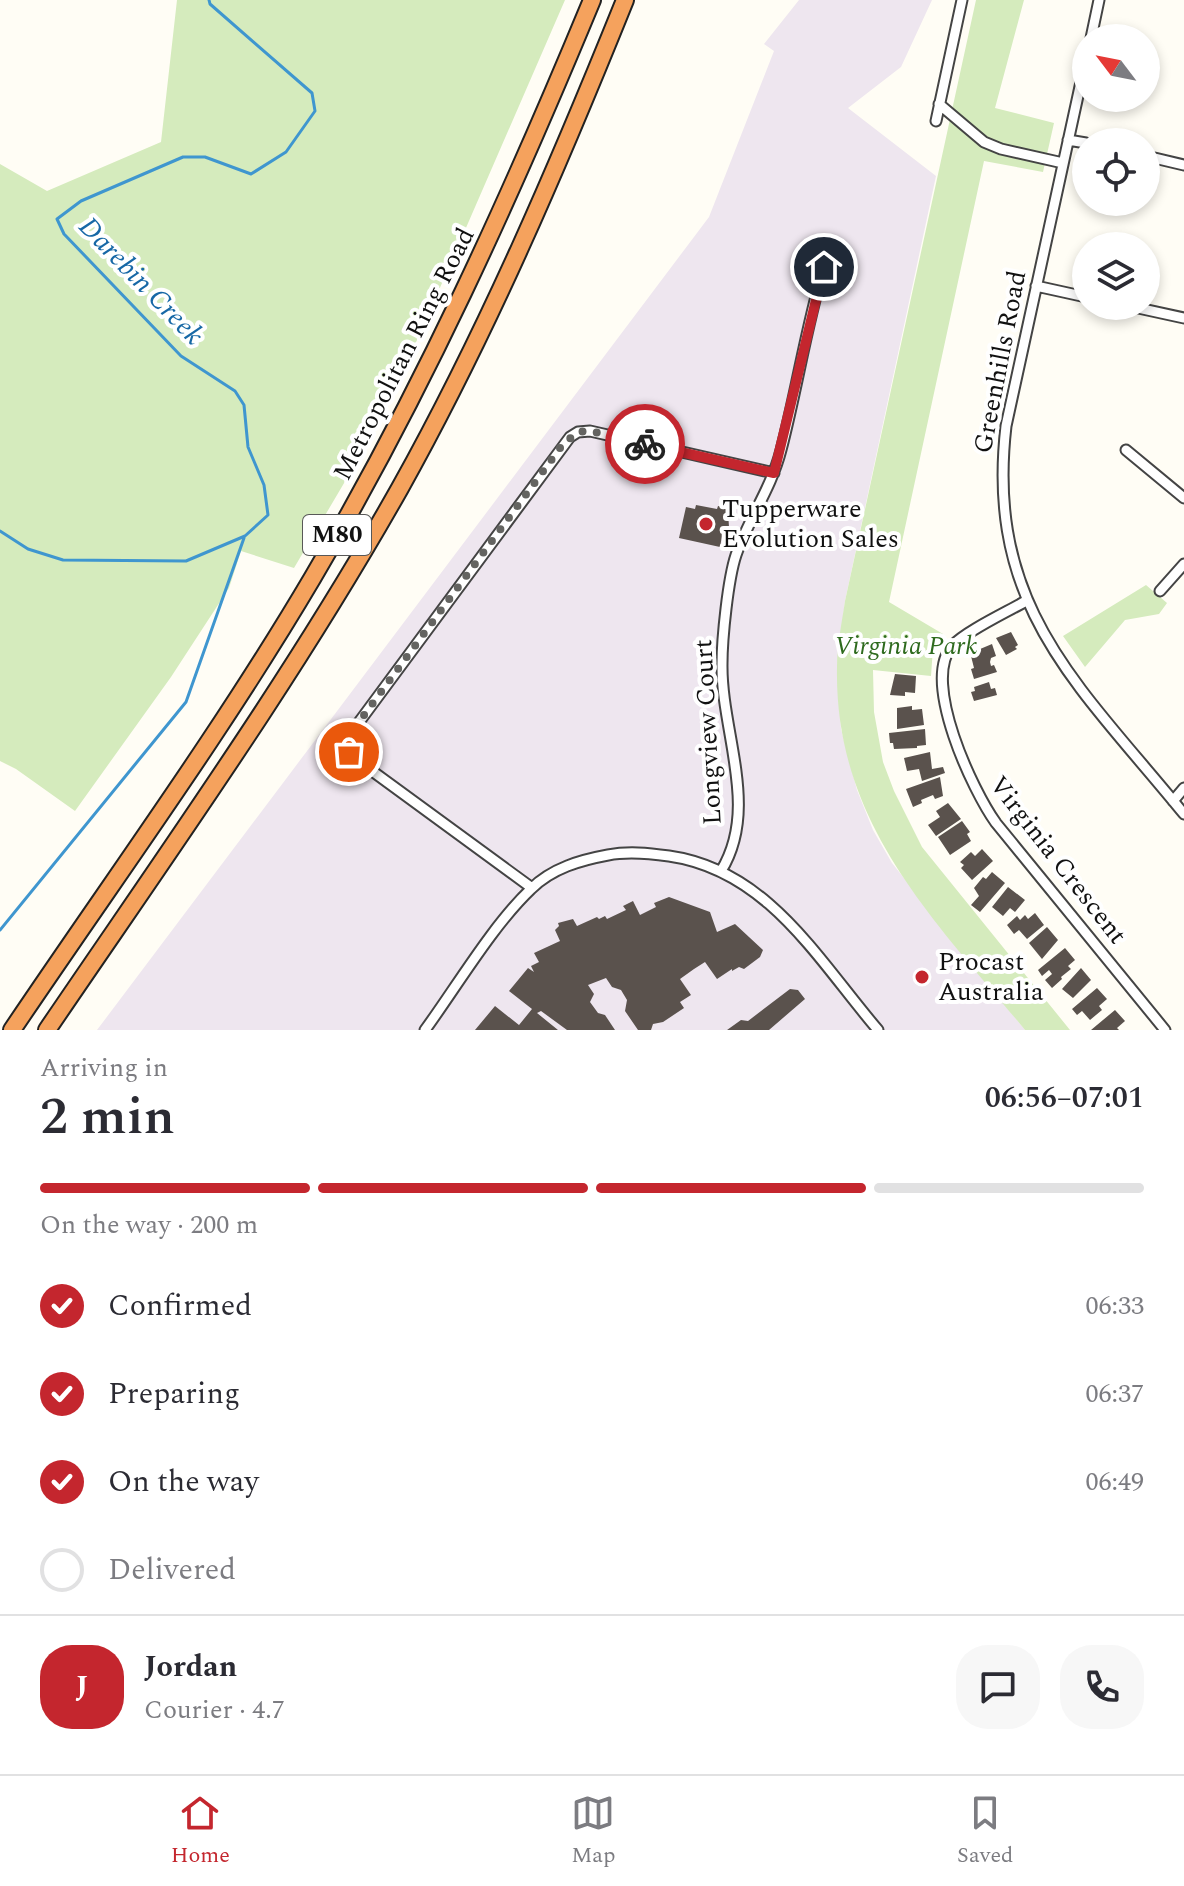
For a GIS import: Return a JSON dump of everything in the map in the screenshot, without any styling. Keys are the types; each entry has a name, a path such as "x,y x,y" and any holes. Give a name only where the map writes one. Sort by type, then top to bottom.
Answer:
{"highway":[{"name":"Metropolitan Ring Road","path":"12,1030 224,719 312,579 394,435 509,198 592,0"},
{"name":"M80","path":"47,1030 250,731 398,491 475,345 522,246 625,0"}],"street":[{"path":"936,121 962,0"},
{"path":"1094,24 1099,0"},
{"path":"939,104 984,142 1063,163"},
{"name":"Greenhills Road","path":"1074,112 1006,426 1002,461 1005,524 1013,564 1039,629 1070,674 1184,814"},
{"path":"1068,140 1072,141"},
{"path":"1160,159 1184,165"},
{"name":"Longview Court","path":"721,871 739,825 739,799 722,664 735,558 774,473 824,267"},
{"path":"1036,286 1072,294"},
{"path":"1160,313 1184,318"},
{"path":"532,888 353,757 346,747 348,737 570,437 578,432 590,431 774,473"},
{"path":"1126,450 1184,498"},
{"path":"1160,591 1184,564"},
{"name":"Virginia Crescent","path":"1026,601 959,640 947,655 944,672 946,703 958,750 975,792 996,823 1165,1030"},
{"path":"1173,801 1184,788"},
{"path":"425,1030 495,933 532,888 553,873 581,860 619,853 649,853 686,858 721,871 776,907 878,1030"}],"shaded area":[{"path":"799,0 932,0 901,67 848,108 936,176 845,601 837,666 841,729 857,790 873,830 892,863 1025,1030 97,1030 709,217 774,51 764,44"}],"green space":[{"path":"177,0 565,0 419,336 360,456 294,568 241,551 229,588 171,677 75,811 0,761 0,164 47,191 161,142"},
{"name":"Virginia Park","path":"976,0 1024,0 995,108 1054,123 1043,172 984,161 889,602 943,634 933,648 931,676 873,670 874,712 883,762 922,847 1070,1030 1025,1030 924,907 895,865 871,821 852,774 840,723 837,659 845,601"},
{"path":"1146,585 1167,603 1159,614 1125,620 1085,667 1063,636"}],"building":[{"name":"Tupperware Evolution Sales","path":"696,505 717,509 718,506 724,507 728,512 729,527 724,526 720,547 679,538 686,507 695,509"},
{"path":"1011,632 1018,645 1015,647 1017,649 1006,655 996,638"},
{"path":"992,644 996,656 990,662 997,672 974,679 971,669 974,668 973,652"},
{"path":"895,674 916,676 915,693 890,695"},
{"path":"989,682 997,695 974,701 971,692 975,691 974,687"},
{"path":"912,706 912,710 922,709 924,725 897,729 897,708"},
{"path":"925,729 926,745 894,749 893,743 890,743 889,733"},
{"path":"930,752 932,769 943,767 945,773 922,781 919,769 907,771 904,758"},
{"path":"940,777 943,796 935,799 933,795 913,807 906,789"},
{"path":"948,803 961,819 936,836 928,825 940,817 936,811"},
{"path":"962,821 970,832 967,834 971,841 950,855 938,837"},
{"path":"982,849 993,861 972,880 961,868 964,865 960,862 971,852 975,856"},
{"path":"992,872 1005,883 980,912 971,905 979,896 974,888"},
{"path":"1008,887 1025,900 1015,912 1010,908 1003,916 992,907"},
{"path":"669,897 710,912 717,932 735,924 763,950 760,957 744,969 732,969 717,979 705,962 694,969 680,979 691,995 680,1002 684,1008 663,1022 653,1024 651,1030 638,1030 625,1011 627,1000 621,990 612,987 606,978 588,985 594,994 590,1002 598,1013 605,1015 615,1030 567,1030 541,1011 537,1013 558,1030 475,1030 495,1006 519,1025 532,1009 509,991 528,968 534,972 531,966 539,962 534,953 560,941 555,930 558,923 573,919 577,926 597,917 605,916 607,919 626,910 623,906 633,901 640,915 656,907 654,903"},
{"path":"1035,913 1044,925 1027,939 1019,930 1014,934 1007,925 1017,916 1020,920 1025,915 1028,919"},
{"path":"1047,927 1058,940 1042,959 1029,943"},
{"path":"1065,948 1075,960 1068,966 1071,969 1052,988 1045,980 1052,974 1049,970 1042,976 1038,970"},
{"path":"1081,968 1091,980 1073,998 1062,989"},
{"path":"1097,988 1107,999 1099,1006 1102,1010 1090,1020 1082,1011 1077,1015 1072,1009"},
{"path":"790,989 798,990 805,999 769,1030 727,1030 741,1020 748,1021"},
{"path":"1115,1010 1125,1021 1117,1028 1119,1030 1091,1030"}],"waterway":[{"name":"Darebin Creek","path":"0,531 28,549 63,560 186,561 245,536 268,515 264,485 248,447 244,405 235,391 181,356 64,234 57,219 81,201 183,157 205,157 251,174 286,152 315,111 312,93 209,0"},
{"path":"0,930 186,702 244,538"}],"way so far":[{"path":"349,752 346,747 348,737 563,444 578,432 590,431 645,444"}],"place":[{"name":"Tupperware Evolution Sales","path":"706,524"},
{"name":"Procast Australia","path":"922,977"}],"route":[{"path":"645,444 774,473 824,267"}]}
